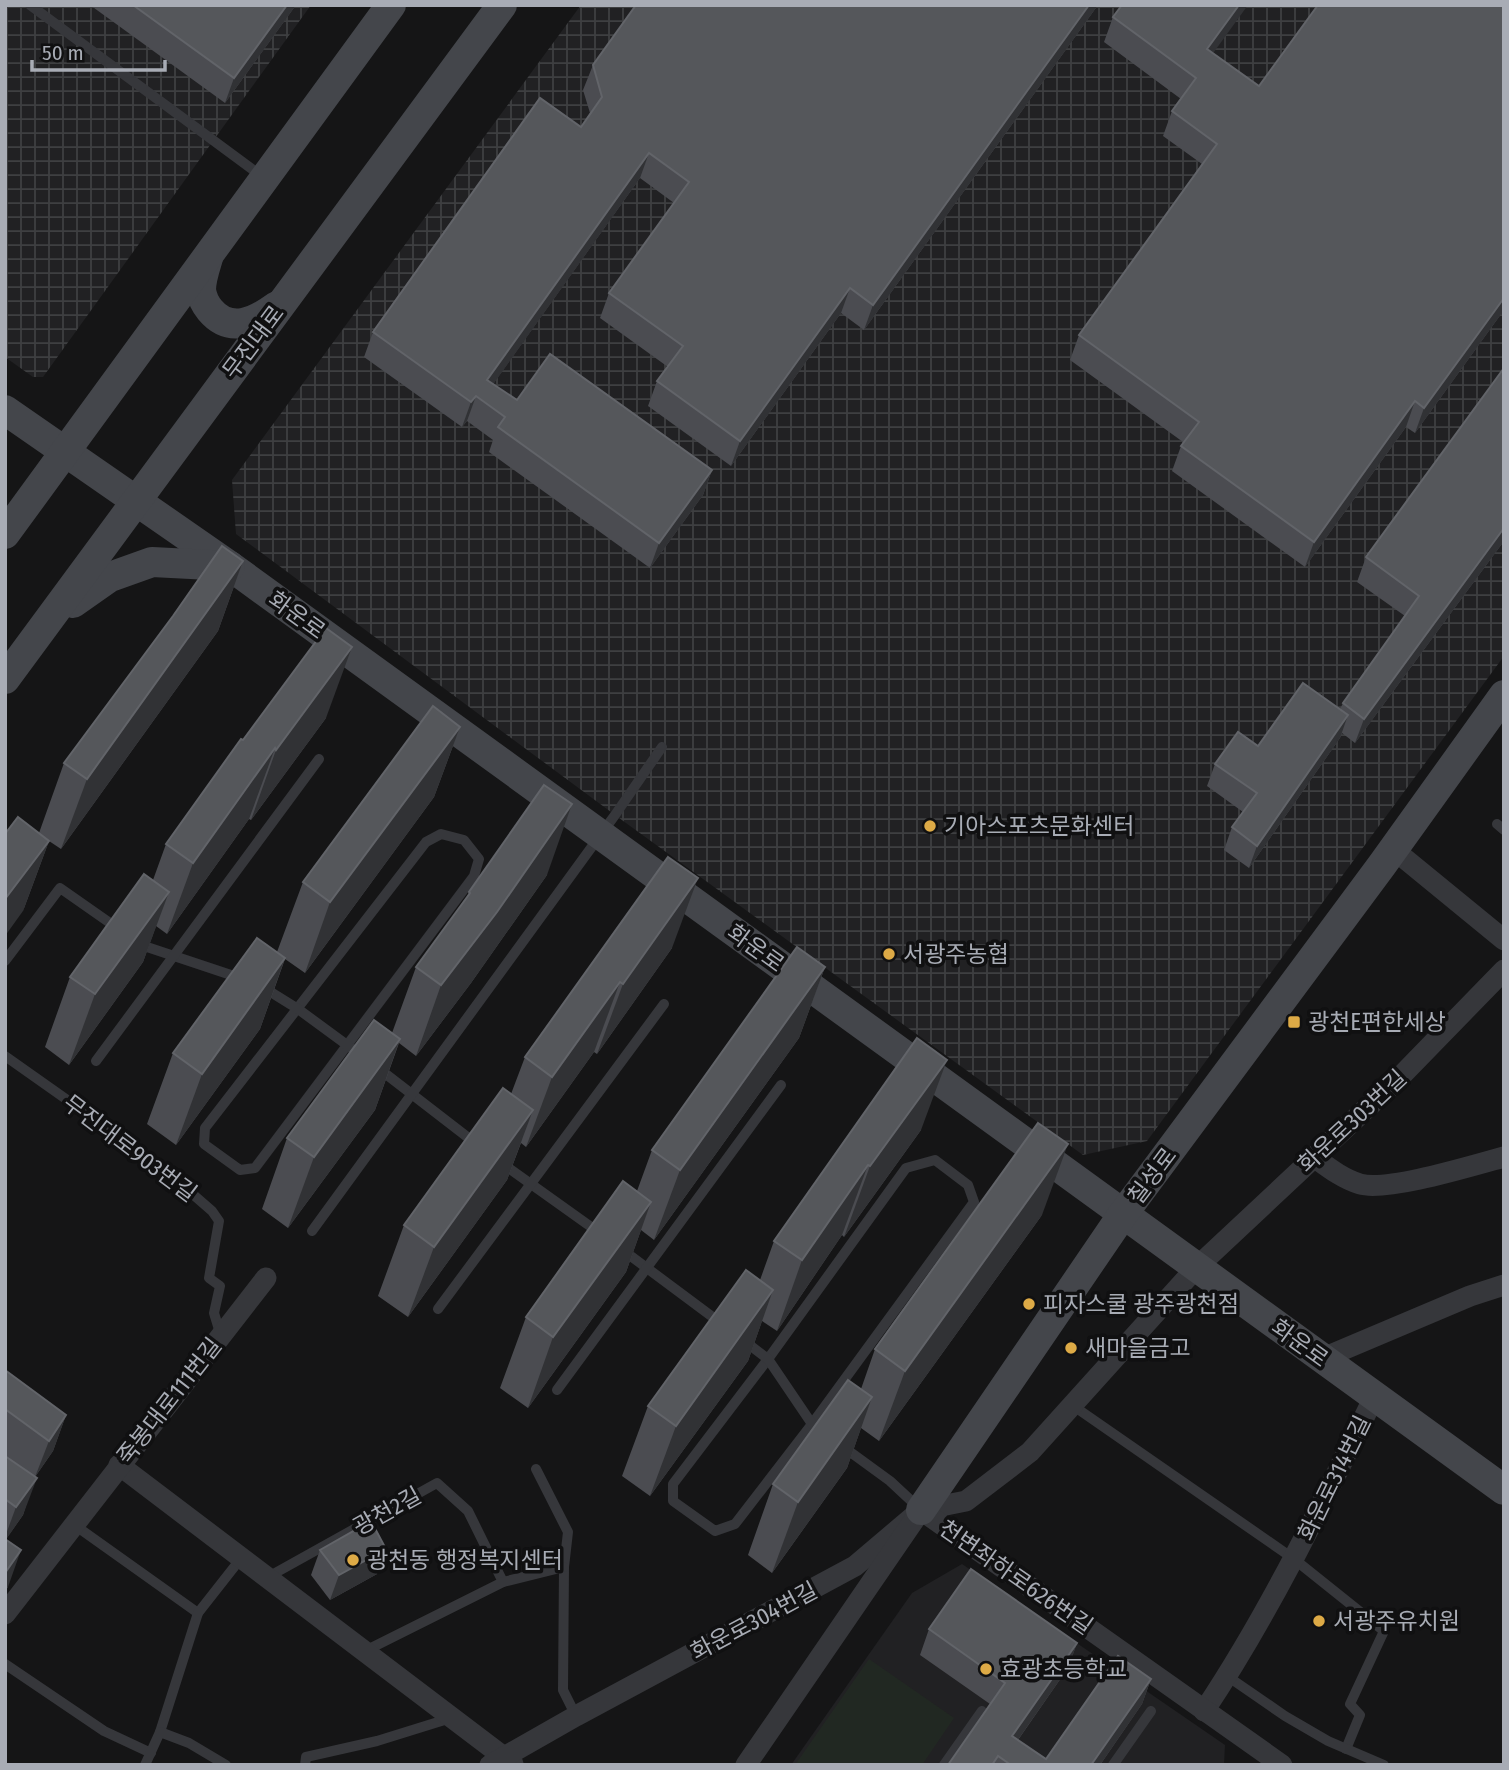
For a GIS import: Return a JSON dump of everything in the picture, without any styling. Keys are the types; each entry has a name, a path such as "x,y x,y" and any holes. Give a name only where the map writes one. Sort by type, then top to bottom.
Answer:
{"street":[{"path":"5,534 391,5"},
{"name":"무진대로","path":"5,679 502,5"},
{"path":"209,254 201,293 206,306 216,318 228,324 242,324 256,320 284,300"},
{"name":"화운로","path":"5,410 230,566 1504,1490"},
{"path":"48,622 110,577 152,562 230,566"},
{"name":"칠성로","path":"921,1510 1123,1214 1394,849 1504,695"},
{"path":"1394,849 1504,940"},
{"name":"화운로303번길","path":"1196,1268 1409,1068 1504,970"},
{"path":"1314,1157 1337,1174 1363,1185 1397,1183 1504,1157"},
{"name":"화운로304번길","path":"503,1762 576,1716 855,1566 921,1510 965,1501 1030,1452 1196,1268"},
{"name":"죽봉대로111번길","path":"5,1614 266,1278"},
{"path":"1321,1359 1470,1296 1504,1285"},
{"name":"화운로314번길","path":"1204,1711 1294,1559 1374,1397"},
{"path":"119,1465 454,1718 503,1762"},
{"name":"화운로304번길","path":"746,1765 921,1510"},
{"name":"천변좌하로626번길","path":"921,1510 1282,1765"}],"lane":[{"path":"30,5 264,178"},
{"path":"313,1231 662,747"},
{"path":"96,1061 318,759"},
{"path":"441,834 464,840 479,859 474,876 255,1168 240,1170 204,1143 205,1128 298,1009 426,842 441,834"},
{"path":"5,961 61,888 141,945 257,983 298,1009 531,1185 647,1266 768,1359 812,1424 890,1482 921,1510"},
{"path":"438,1309 664,1004"},
{"name":"무진대로903번길","path":"5,1056 158,1164 212,1211 219,1221 209,1278 220,1286 214,1313 221,1336"},
{"path":"557,1390 781,1084"},
{"path":"934,1160 968,1185 974,1202 812,1424 735,1524 715,1531 673,1501 673,1484 768,1359 906,1168 934,1160"},
{"path":"1072,1405 1294,1559"},
{"path":"536,1469 568,1532 564,1567 563,1690 576,1716"},
{"name":"광천2길","path":"268,1577 437,1483 468,1511 503,1582"},
{"path":"73,1524 198,1613"},
{"path":"145,1765 160,1732 198,1613 242,1557"},
{"name":"화운로314번길","path":"1294,1559 1384,1631 1350,1704 1360,1715 1346,1749"},
{"path":"365,1651 503,1582 564,1567"},
{"path":"5,1664 104,1731 151,1753"},
{"path":"1227,1676 1285,1716 1328,1741 1384,1765"},
{"path":"944,1765 982,1711"},
{"path":"1113,1765 1152,1711"},
{"path":"305,1765 306,1757 377,1741 454,1718"},
{"path":"160,1732 189,1743 226,1765"}],"shaded area":[{"path":"5,5 311,5 43,377 33,377 5,357"},
{"path":"581,5 1504,5 1504,656 1147,1141 1083,1155 615,815 236,534 232,480"},
{"name":"효광초등학교","path":"962,1564 1225,1745 1224,1765 791,1765 912,1593"},
{"path":"869,1659 954,1718 922,1765 795,1765"}],"building":[{"path":"133,5 287,5 234,78"},
{"path":"636,5 1089,5 873,305 850,288 740,441 657,381 683,346 609,293 689,182 649,153 487,380 517,400 550,354 712,470 659,543 498,427 505,417 476,396 471,402 373,332 540,98 581,127 602,97 593,65"},
{"path":"1122,5 1239,5 1207,49 1259,86 1318,5 1504,5 1504,298 1424,408 1415,401 1314,542 1181,446 1199,422 1079,335 1217,144 1172,111 1196,78 1113,17"},
{"path":"1504,368 1504,528 1364,719 1343,703 1419,596 1366,557"},
{"path":"222,546 243,561 87,779 64,763"},
{"path":"326,628 352,647 276,750 275,748 193,863 166,844 241,739 243,740"},
{"path":"1303,683 1348,715 1257,846 1232,827 1257,793 1215,764 1238,732 1258,746"},
{"path":"433,706 460,727 330,902 303,882"},
{"path":"544,785 572,804 497,912 441,985 416,967"},
{"path":"18,817 49,841 5,899 5,834"},
{"path":"668,857 698,878 623,984 620,982 552,1077 525,1057"},
{"path":"144,874 169,892 95,994 70,977"},
{"path":"257,938 285,958 202,1074 173,1053"},
{"path":"797,947 825,967 680,1170 652,1150"},
{"path":"374,1020 400,1039 314,1157 287,1138"},
{"path":"917,1038 947,1060 870,1166 868,1165 802,1260 774,1241"},
{"path":"503,1088 533,1110 434,1247 404,1225"},
{"path":"1038,1123 1068,1144 905,1371 875,1349"},
{"path":"623,1181 651,1202 553,1337 526,1317"},
{"path":"746,1270 773,1290 676,1426 648,1406"},
{"path":"5,1370 66,1415 49,1441 5,1409"},
{"path":"848,1380 872,1397 798,1502 773,1484"},
{"path":"5,1456 37,1478 16,1507 5,1499"},
{"path":"371,1521 386,1549 339,1575 320,1550"},
{"path":"5,1539 21,1550 5,1573"},
{"path":"971,1569 1077,1643 1012,1736 1046,1759 1118,1656 1151,1679 1091,1765 1011,1765 998,1756 992,1765 948,1765 1005,1683 929,1629"}],"place":[{"name":"기아스포츠문화센터","path":"930,826"},
{"name":"서광주농협","path":"889,954"},
{"name":"광천E편한세상","path":"1294,1022"},
{"name":"피자스쿨 광주광천점","path":"1029,1304"},
{"name":"새마을금고","path":"1071,1348"},
{"name":"광천동 행정복지센터","path":"353,1560"},
{"name":"서광주유치원","path":"1319,1621"},
{"name":"효광초등학교","path":"986,1669"}]}
